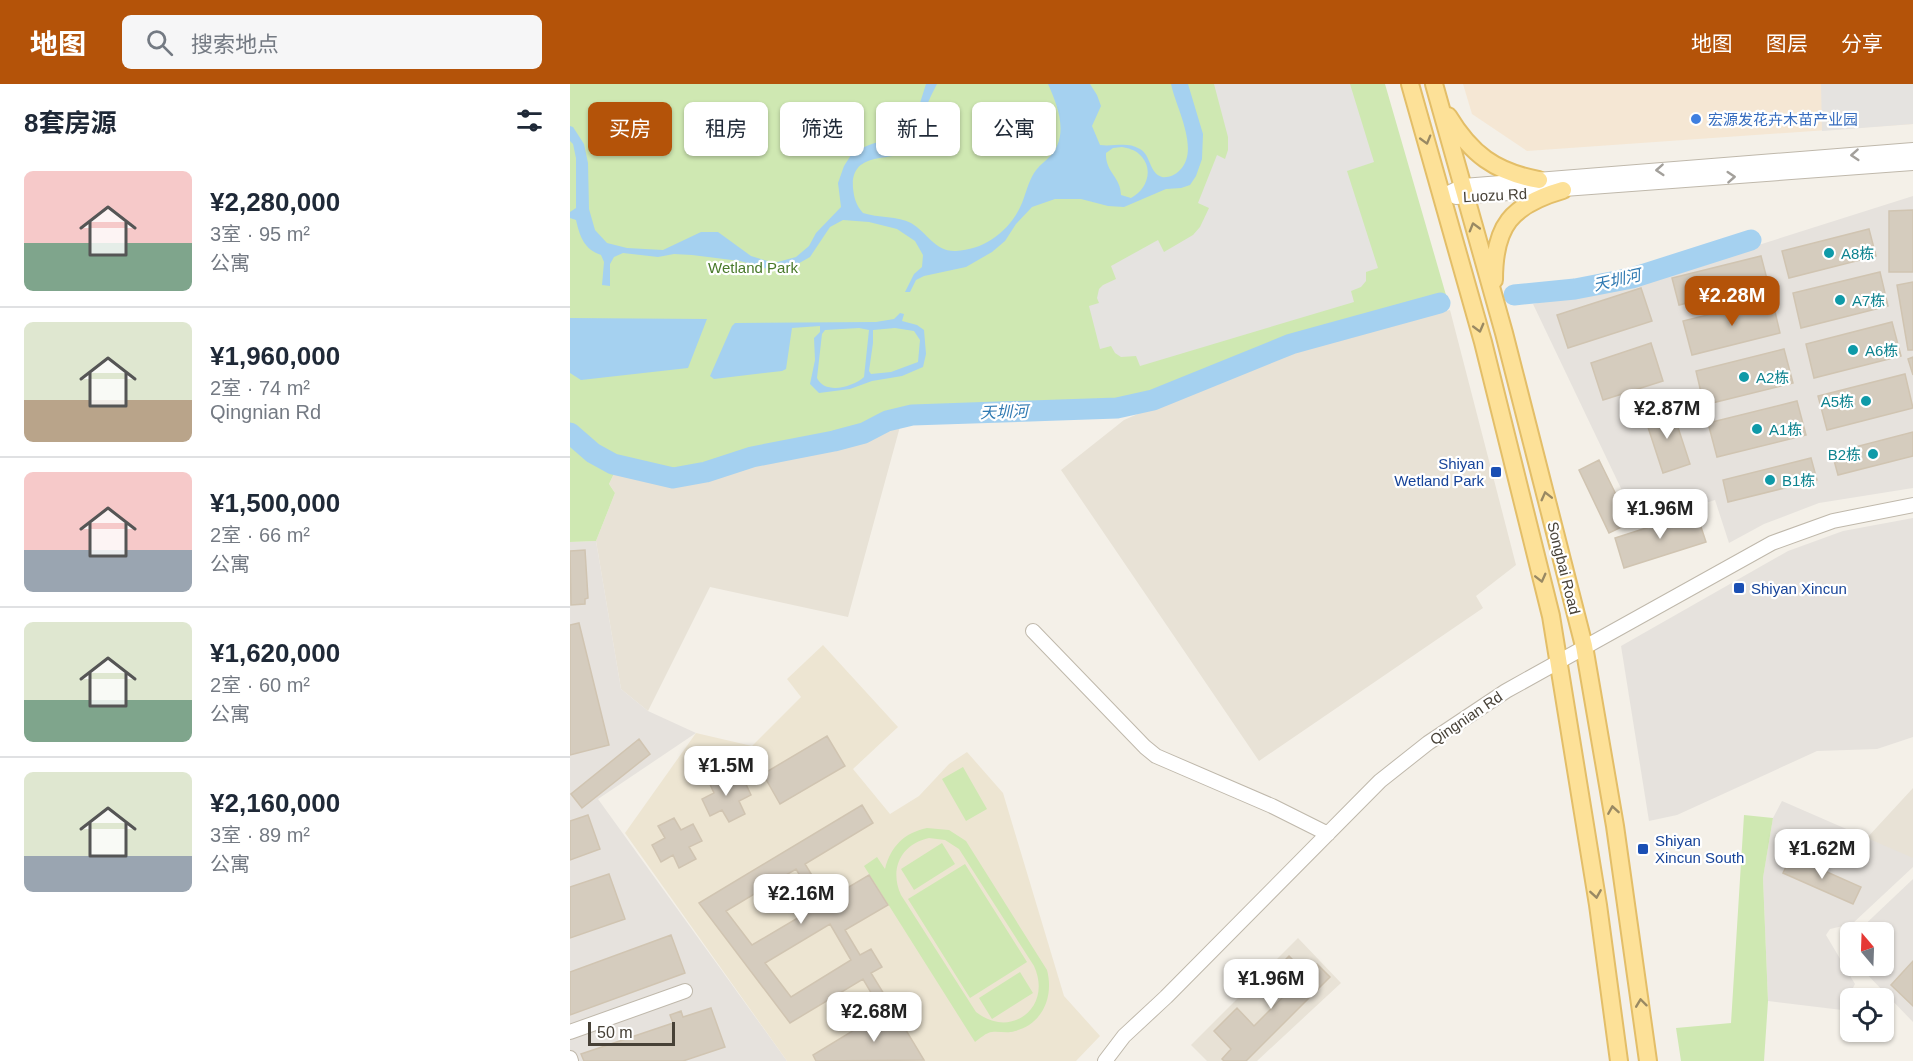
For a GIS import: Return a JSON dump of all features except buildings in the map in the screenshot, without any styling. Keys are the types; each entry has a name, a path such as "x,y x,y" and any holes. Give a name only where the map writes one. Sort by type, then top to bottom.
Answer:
{"main road":[{"name":"Songbai Road","path":"1410,84 1492,375 1551,616 1598,905 1619,1061"},
{"name":"Songbai Road","path":"1435,89 1495,299 1584,646 1615,826 1648,1061"},
{"path":"1435,89 1465,141 1483,158 1516,174 1539,180"},
{"path":"1495,299 1495,261 1502,229 1527,204 1563,190"}],"street":[{"name":"Luozu Rd","path":"1442,196 1539,180 1913,150"},
{"name":"Luozu Rd","path":"1464,192 1563,190 1913,163"},
{"name":"Qingnian Rd","path":"1105,1061 1124,1036 1166,997 1380,781 1428,743 1506,691 1752,553 1782,539 1833,521 1913,505"},
{"path":"1033,631 1156,756 1263,802 1328,834"},
{"path":"570,1032 685,991"}],"shaded area":[{"path":"1214,84 1350,84 1374,162 1347,171 1378,268 1366,272 1366,281 1361,287 1351,291 1354,302 1140,366 1136,356 1121,357 1111,346 1100,349 1089,306 1099,303 1097,298 1099,289 1103,285 1116,279 1111,266 1158,240 1164,252 1193,235 1200,227 1209,208 1198,203 1217,155 1225,159 1228,150 1228,137"},
{"name":"宏源发花卉木苗产业园","path":"1463,84 1913,84 1913,124 1527,151 1472,114"},
{"path":"1821,84 1913,84 1913,124 1822,131"},
{"path":"1913,196 1913,488 1819,503 1764,524 1729,543 1715,500 1638,524 1533,304 1645,281"},
{"path":"1450,310 1516,565 1476,596 1483,608 1259,761 1061,470 1124,420 1282,351"},
{"path":"904,412 848,617 710,587 648,711 621,689 596,541 615,493 609,484 619,463 640,469 672,473 705,468 750,454 822,441"},
{"path":"1913,518 1913,737 1877,749 1817,751 1677,815 1649,821 1621,646 1788,551 1843,531"},
{"path":"596,541 621,689 648,711 696,733 598,799 787,1061 570,1061 570,542"},
{"path":"823,645 898,727 853,769 890,814 919,796 949,764 967,752 1003,793 1064,996 1100,1036 1076,1061 787,1061 625,833 696,733 752,746 801,697 787,679"},
{"path":"1913,788 1913,862 1866,839"},
{"path":"1782,801 1913,858 1913,867 1854,922 1840,922 1840,927 1830,929 1826,935 1840,959 1840,976 1850,976 1855,984 1853,988 1840,988 1840,1010 1768,1001 1763,878 1773,818"},
{"path":"1913,879 1913,1022 1894,1002 1894,988 1880,988 1869,976 1894,976 1894,922 1868,922"},
{"path":"1298,938 1341,983 1257,1061 1207,1061 1191,1045"}],"green space":[{"name":"Wetland Park","path":"570,84 1385,84 1446,295 1289,341 1150,396 1114,405 996,406 904,412 822,441 750,454 705,468 672,473 640,469 619,463 609,484 615,493 596,541 570,542"},
{"path":"963,767 987,809 966,821 942,779"},
{"path":"1744,815 1773,818 1763,878 1768,1001 1764,1061 1681,1061 1676,1028 1731,1023"},
{"path":"927,828 949,830 966,841 1047,970 1049,990 1044,1008 1033,1022 1025,1027 1009,1032 990,1032 975,1042 864,866 877,857 885,869 895,847 905,837","holes":["929,838 945,840 959,849 1034,966 1038,981 1038,994 1033,1006 1015,1021 989,1020 976,1012 901,895 896,876 897,867 905,852 919,841"]},
{"path":"942,843 955,864 914,890 901,869"},
{"path":"965,864 1027,962 970,998 908,899"},
{"path":"1020,972 1033,993 992,1019 979,998"}],"water":[{"path":"926,84 937,84 929,102 920,102"},
{"path":"1048,84 1090,84 1101,106 1092,126 1100,145 1125,145 1140,149 1155,172 1162,177 1176,174 1185,163 1188,152 1185,129 1171,84 1188,84 1203,134 1202,159 1190,185 1166,189 1124,207 1108,206 1081,199 1055,199 1032,207 1016,224 1005,241 992,252 966,267 924,276 916,280 910,292 905,292 914,274 922,267 923,255 915,241 897,229 869,222 843,220 830,227 810,257 794,266 775,271 740,261 692,255 674,254 658,257 623,253 614,257 610,264 610,286 602,285 604,262 601,255 587,246 581,237 576,220 570,218 570,212 576,208 576,158 573,144 570,141 570,126 584,144 588,163 589,209 595,230 607,243 627,248 663,250 701,232 718,232 751,256 774,263 796,257 809,246 816,233 841,207 838,183 844,166 850,156 864,156 864,147 876,143 876,156 893,156 868,161 860,166 854,175 855,198 863,213 911,223 937,245 956,251 977,247 1004,230 1017,213 1034,173 1051,156 1056,156 1061,130 1056,102","holes":["1122,147 1133,150 1144,160 1148,172 1145,184 1131,198 1121,195 1119,184 1106,160 1106,153 1113,148"]},
{"path":"900,313 904,314 902,321 917,325 924,330 926,354 923,367 902,376 872,381 850,389 819,393 810,384 815,360 814,338 820,332 820,326 792,328 786,369 782,371 714,379 710,376 735,323 876,322 894,319","holes":["859,328 869,330 864,377 853,384 839,388 832,388 821,383 817,378 822,334 825,330","895,328 914,331 920,340 918,362 891,372 871,374 869,371 873,330"]},
{"path":"570,318 707,319 688,368 581,380 570,373"}],"waterway":[{"name":"天圳河","path":"1514,295 1575,289 1632,278 1751,240"},
{"name":"天圳河","path":"570,433 593,453 613,464 673,478 706,472 752,457 834,441 864,433 887,421 912,415 1117,408 1153,400 1291,344 1440,303"}],"place":[{"name":"宏源发花卉木苗产业园","path":"1696,119"},
{"name":"A8栋","path":"1829,253"},
{"name":"A7栋","path":"1840,300"},
{"name":"A6栋","path":"1853,350"},
{"name":"A2栋","path":"1744,377"},
{"name":"A5栋","path":"1866,401"},
{"name":"A1栋","path":"1757,429"},
{"name":"B2栋","path":"1873,454"},
{"name":"Shiyan Wetland Park","path":"1496,472"},
{"name":"B1栋","path":"1770,480"},
{"name":"Shiyan Xincun","path":"1739,588"},
{"name":"Shiyan Xincun South","path":"1643,849"}]}
